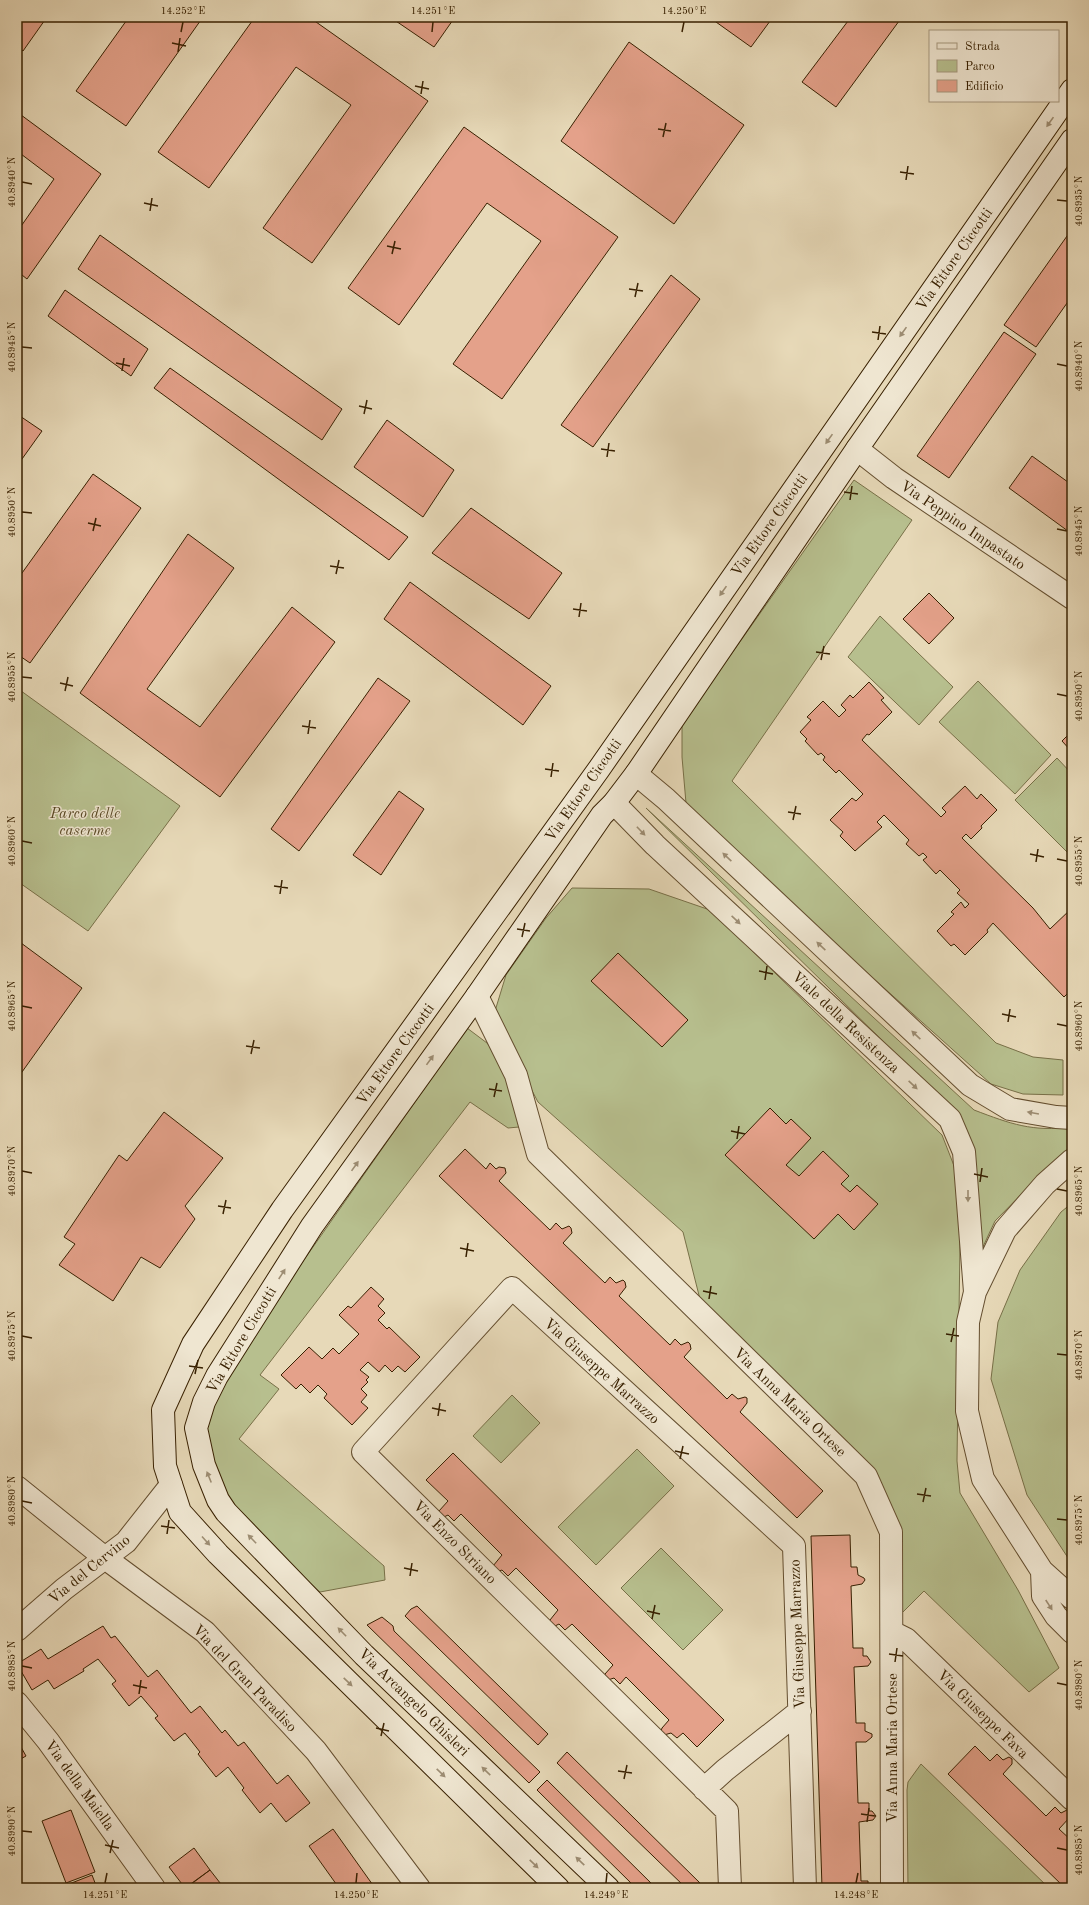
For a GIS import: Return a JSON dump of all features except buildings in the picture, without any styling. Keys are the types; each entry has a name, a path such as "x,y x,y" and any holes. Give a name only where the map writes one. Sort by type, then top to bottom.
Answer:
{"street":[{"name":"Via Ettore Ciccotti","path":"180,1512 165,1466 163,1410 193,1344 282,1210 599,769 1072,90"},
{"name":"Via Ettore Ciccotti","path":"226,1512 218,1500 204,1465 196,1428 204,1402 217,1376 312,1226 477,996 595,826 636,774 857,449 1072,140"},
{"name":"Via Peppino Impastato","path":"857,449 894,478 1072,598"},
{"path":"599,769 636,774 671,804 970,1085 1010,1109 1056,1117 1072,1118"},
{"path":"599,769 614,803"},
{"name":"Viale della Resistenza","path":"614,803 655,845 950,1119 964,1152 974,1292"},
{"name":"Via Anna Maria Ortese","path":"477,996 516,1075 538,1154 866,1476 891,1532 892,1888"},
{"name":"Viale della Resistenza","path":"1072,1160 1046,1184 1005,1230 974,1292 968,1322 967,1411 984,1479 1042,1571 1072,1598"},
{"name":"Via Giuseppe Marrazzo","path":"512,1288 794,1546 805,1888"},
{"name":"Via Enzo Striano","path":"512,1288 362,1452 727,1811 730,1888"},
{"name":"Via del Cervino","path":"17,1630 64,1589 126,1542 171,1485"},
{"name":"Via del Gran Paradiso","path":"17,1487 106,1558 204,1632 316,1751 419,1888"},
{"name":"Via Arcangelo Ghisleri","path":"180,1512 218,1554 558,1888"},
{"name":"Via Arcangelo Ghisleri","path":"226,1512 364,1655 608,1888"},
{"name":"Viale della Resistenza","path":"1042,1571 1044,1596 1056,1616 1072,1632"},
{"name":"Via Giuseppe Fava","path":"892,1632 906,1639 1072,1799"},
{"name":"Via della Maiella","path":"17,1703 48,1741 154,1888"},
{"path":"704,1788 800,1711"}],"green space":[{"path":"854,480 912,520 732,781 996,1043 1033,1057 1063,1060 1063,1095 1023,1094 991,1084 698,821 686,803 682,757 682,724"},
{"path":"880,616 953,687 919,725 848,657"},
{"path":"978,681 1051,755 1015,794 939,722"},
{"name":"Parco delle caserme","path":"17,688 180,806 88,931 17,881"},
{"path":"1057,758 1072,774 1072,857 1015,800"},
{"path":"646,808 974,1110 1011,1123 1033,1128 1072,1127 1072,1147 1054,1161 995,1221 980,1253 959,1116"},
{"path":"572,888 649,889 710,910 942,1135 958,1176 960,1242 957,1461 960,1493 1018,1590 1059,1668 1029,1692 924,1591 902,1613 883,1515 827,1438 705,1319 683,1232 538,1102 517,1062 495,1011 506,975 546,918"},
{"path":"467,1028 487,1043 512,1074 519,1127 508,1128 470,1102 260,1375 279,1389 239,1439 384,1566 385,1580 320,1592 218,1500 203,1456 204,1402"},
{"path":"1072,1203 1072,1564 1027,1495 991,1379 998,1322 1020,1270 1061,1212"},
{"path":"512,1395 540,1423 501,1463 473,1436"},
{"path":"637,1449 674,1486 596,1565 558,1527"},
{"path":"661,1548 723,1610 683,1650 621,1588"},
{"path":"921,1764 1049,1888 908,1888 907,1790 908,1782"}]}
